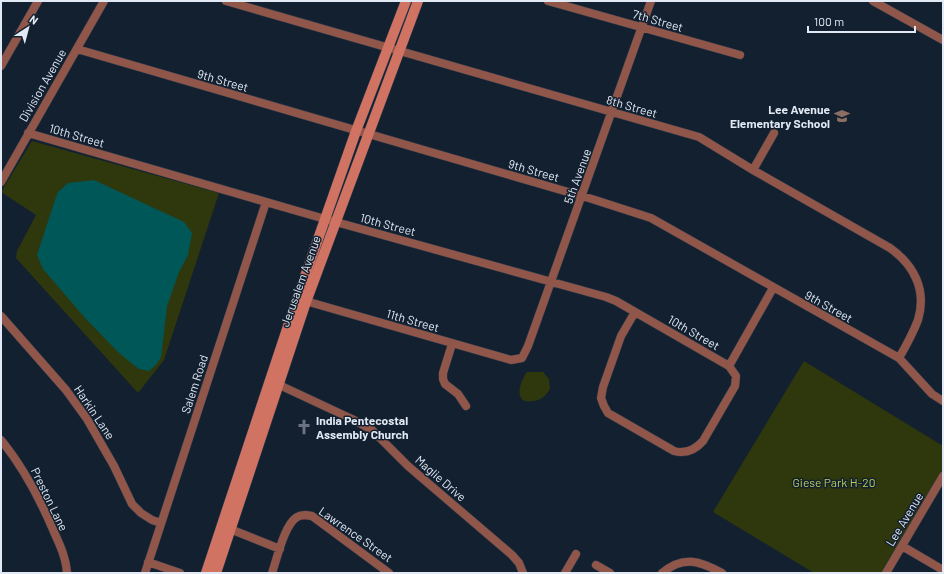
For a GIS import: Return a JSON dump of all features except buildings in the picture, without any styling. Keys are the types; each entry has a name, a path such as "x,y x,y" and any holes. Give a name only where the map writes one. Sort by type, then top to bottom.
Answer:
{"main road":[{"name":"Jerusalem Avenue","path":"331,221 356,131 406,1"},
{"name":"Jerusalem Avenue","path":"206,573 221,526 274,383 331,221 369,135 418,1"},
{"name":"Jerusalem Avenue","path":"216,573 231,530 274,383"}],"street":[{"path":"1,66 38,1"},
{"name":"Division Avenue","path":"1,182 4,171 28,133 104,1"},
{"name":"8th Street","path":"226,1 699,137 753,170 890,248 907,263 917,281 921,302 918,318 913,332 899,358"},
{"name":"7th Street","path":"548,1 740,55"},
{"name":"5th Avenue","path":"522,358 528,346 651,1"},
{"path":"874,1 943,40"},
{"name":"9th Street","path":"77,49 582,196 651,218 899,358 932,394 943,401"},
{"name":"10th Street","path":"28,133 331,221 606,297 729,366"},
{"path":"753,170 774,133"},
{"name":"Salem Road","path":"145,573 266,202"},
{"path":"635,312 621,336 602,387 601,398 604,406 608,413 674,451 689,451 699,446 703,442 735,386 736,376 729,366 773,288"},
{"name":"11th Street","path":"302,300 510,360 522,358"},
{"name":"Harkin Lane","path":"1,316 66,390 87,419 114,466 132,504 141,513 152,520 161,523"},
{"path":"452,344 443,373 443,380 445,384 458,394 466,406"},
{"name":"Maglie Drive","path":"274,383 352,419 372,430 408,466 512,555 519,563 523,573"},
{"name":"Preston Lane","path":"1,440 25,473 43,507 64,556 67,573"},
{"name":"Lee Avenue","path":"886,573 943,476"},
{"name":"Lawrence Street","path":"280,549 286,530 297,517 303,514 312,516 389,573"},
{"path":"221,526 280,549 272,573"},
{"path":"902,546 943,570"},
{"path":"565,573 576,554"},
{"path":"662,573 672,566 688,561 699,562 722,573"},
{"path":"148,562 180,573"},
{"path":"596,565 610,573"}],"green space":[{"path":"32,141 219,193 164,360 138,393 16,258 17,251 36,215 1,192"},
{"name":"Giese Park H-20","path":"804,361 943,446 943,476 884,573 814,573 713,512"},
{"path":"527,372 543,372 549,379 550,389 540,399 535,401 526,401 520,396 520,386"}],"shaded area":[{"path":"94,180 184,222 192,233 188,255 179,272 167,306 161,357 156,365 149,371 139,369 130,362 118,352 85,318 43,269 37,255 58,192 68,183"}],"place":[{"name":"Lee Avenue Elementary School","path":"842,116"},
{"name":"India Pentecostal Assembly Church","path":"304,427"}]}
